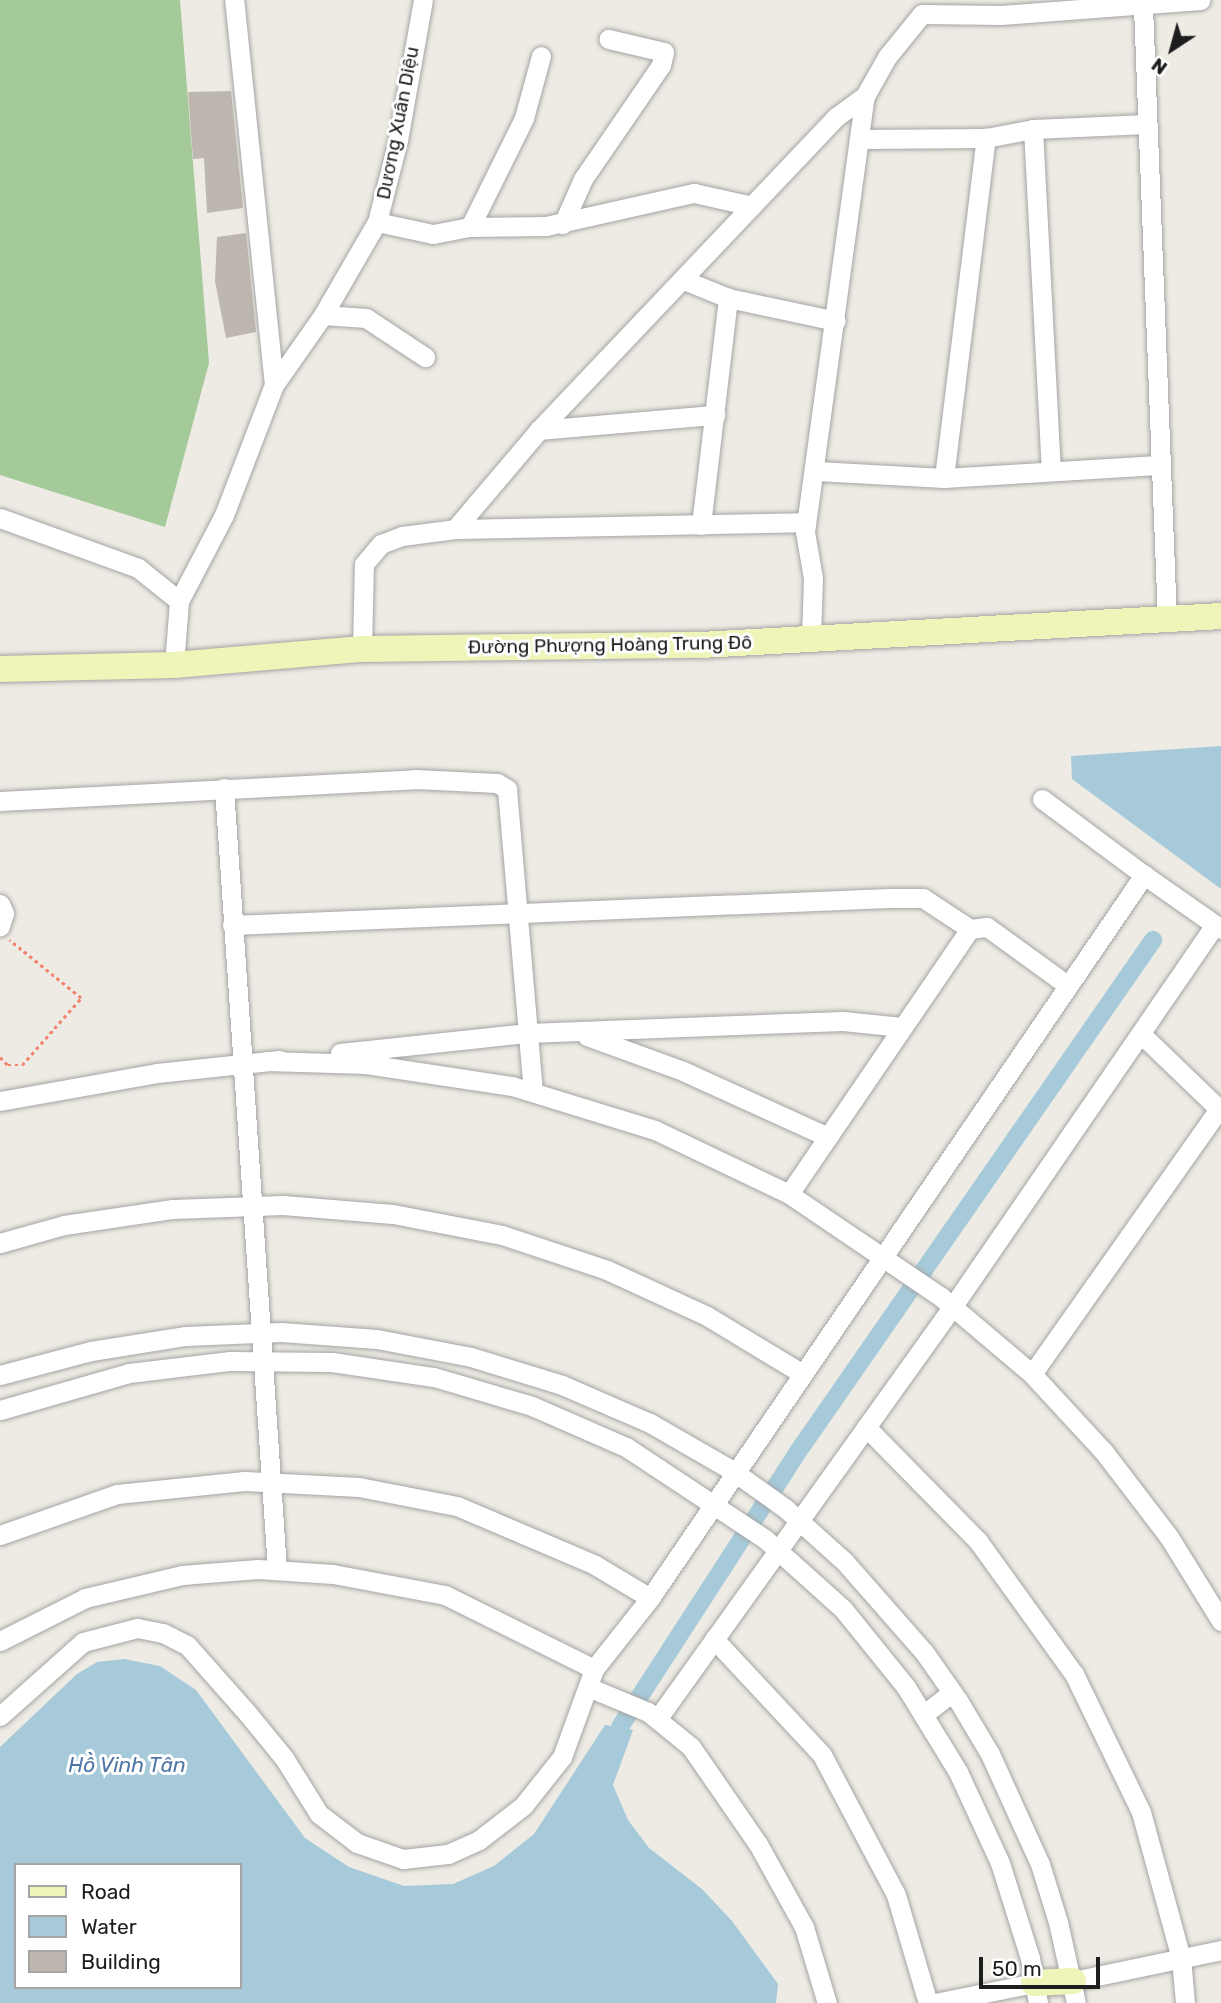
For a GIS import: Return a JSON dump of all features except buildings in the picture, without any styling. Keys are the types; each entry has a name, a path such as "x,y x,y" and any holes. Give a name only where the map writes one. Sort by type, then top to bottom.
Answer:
{"street":[{"path":"174,665 179,601 224,515 274,385 234,0"},
{"name":"Dương Xuân Diệu","path":"274,385 323,315 377,222 398,140 423,0"},
{"path":"811,638 813,578 806,522 817,471 865,96 887,57 920,7 1143,6 1200,0"},
{"path":"1143,6 1158,465 1167,620"},
{"path":"563,224 583,179 661,65 664,52 609,39"},
{"path":"470,227 524,118 541,56"},
{"path":"455,529 539,430 836,117 865,96"},
{"path":"861,139 985,138 1033,130 1147,124"},
{"path":"1033,130 1051,471"},
{"path":"944,478 985,138"},
{"path":"377,222 433,234 470,227 563,224 694,193 752,206"},
{"path":"684,280 728,298 836,321"},
{"path":"701,525 728,298"},
{"path":"323,315 366,318 425,357"},
{"path":"539,430 715,415"},
{"path":"817,471 944,478 1158,465"},
{"path":"0,519 138,568 179,601"},
{"path":"362,649 362,578 372,553 402,536 455,529 806,522"},
{"name":"Đường Phượng Hoàng Trung Đô","path":"0,669 174,665 362,649 701,645 1221,617"},
{"path":"0,801 415,779 497,783 507,789 533,1092"},
{"path":"224,788 240,1063 253,1206 276,1570"},
{"path":"653,1715 714,1639 793,1514 866,1427 947,1301 1218,928 1042,799"},
{"path":"0,1716 83,1642 137,1628 163,1633 187,1645 284,1758 318,1814 357,1843 403,1858 448,1854 478,1840 523,1806 562,1757 591,1678 650,1598 733,1471 802,1373 890,1260 1067,985 1144,875"},
{"path":"232,925 923,898 970,929 988,928 1067,985"},
{"path":"0,904 4,914 0,926"},
{"path":"789,1194 970,929"},
{"path":"0,1101 240,1063 528,1033 843,1021 902,1027"},
{"path":"572,1032 672,1067 828,1137"},
{"path":"1032,1374 1219,1109 1140,1034"},
{"path":"267,1061 415,1069 533,1092 654,1130 789,1194 947,1301 1032,1374 1121,1473 1169,1537 1221,1622"},
{"path":"0,1243 64,1225 173,1209 253,1206 393,1214 502,1235 619,1275 707,1316 802,1373"},
{"path":"0,1376 91,1350 186,1336 260,1333 377,1339 471,1357 587,1396 650,1423 733,1471 793,1514 886,1605 953,1692 1017,1808 1047,1887 1074,1992"},
{"path":"0,1410 129,1373 263,1361 332,1362 433,1377 532,1406 625,1447 713,1501 772,1545 843,1609 923,1715 958,1772 1000,1863 1036,1993"},
{"path":"866,1427 978,1541 1074,1674 1141,1812 1181,1958 1185,2003"},
{"path":"0,1535 117,1494 272,1483 359,1487 457,1506 595,1565 650,1598"},
{"path":"0,1641 85,1598 182,1575 276,1570 332,1574 445,1595 591,1678 608,1697 653,1715 691,1747 758,1844 804,1927 827,2003"},
{"path":"714,1639 822,1755 896,1895 928,2003"},
{"path":"923,1715 953,1692"},
{"path":"935,2003 1074,1992 1181,1958 1221,1950"}],"path":[{"path":"0,1057 8,1065 22,1065 81,998 1,933"}],"green space":[{"path":"0,0 180,0 209,363 165,527 0,475"}],"water":[{"path":"1221,746 1221,889 1072,779 1071,756"},
{"name":"Hồ Vinh Tân","path":"124,1659 160,1666 196,1690 305,1838 349,1867 404,1886 453,1884 494,1866 534,1834 605,1725 633,1730 613,1785 628,1820 649,1848 702,1889 732,1921 778,1984 776,2003 0,2003 0,1747 77,1674 97,1662"}],"waterway":[{"path":"620,1727 802,1446 1153,940"}]}
